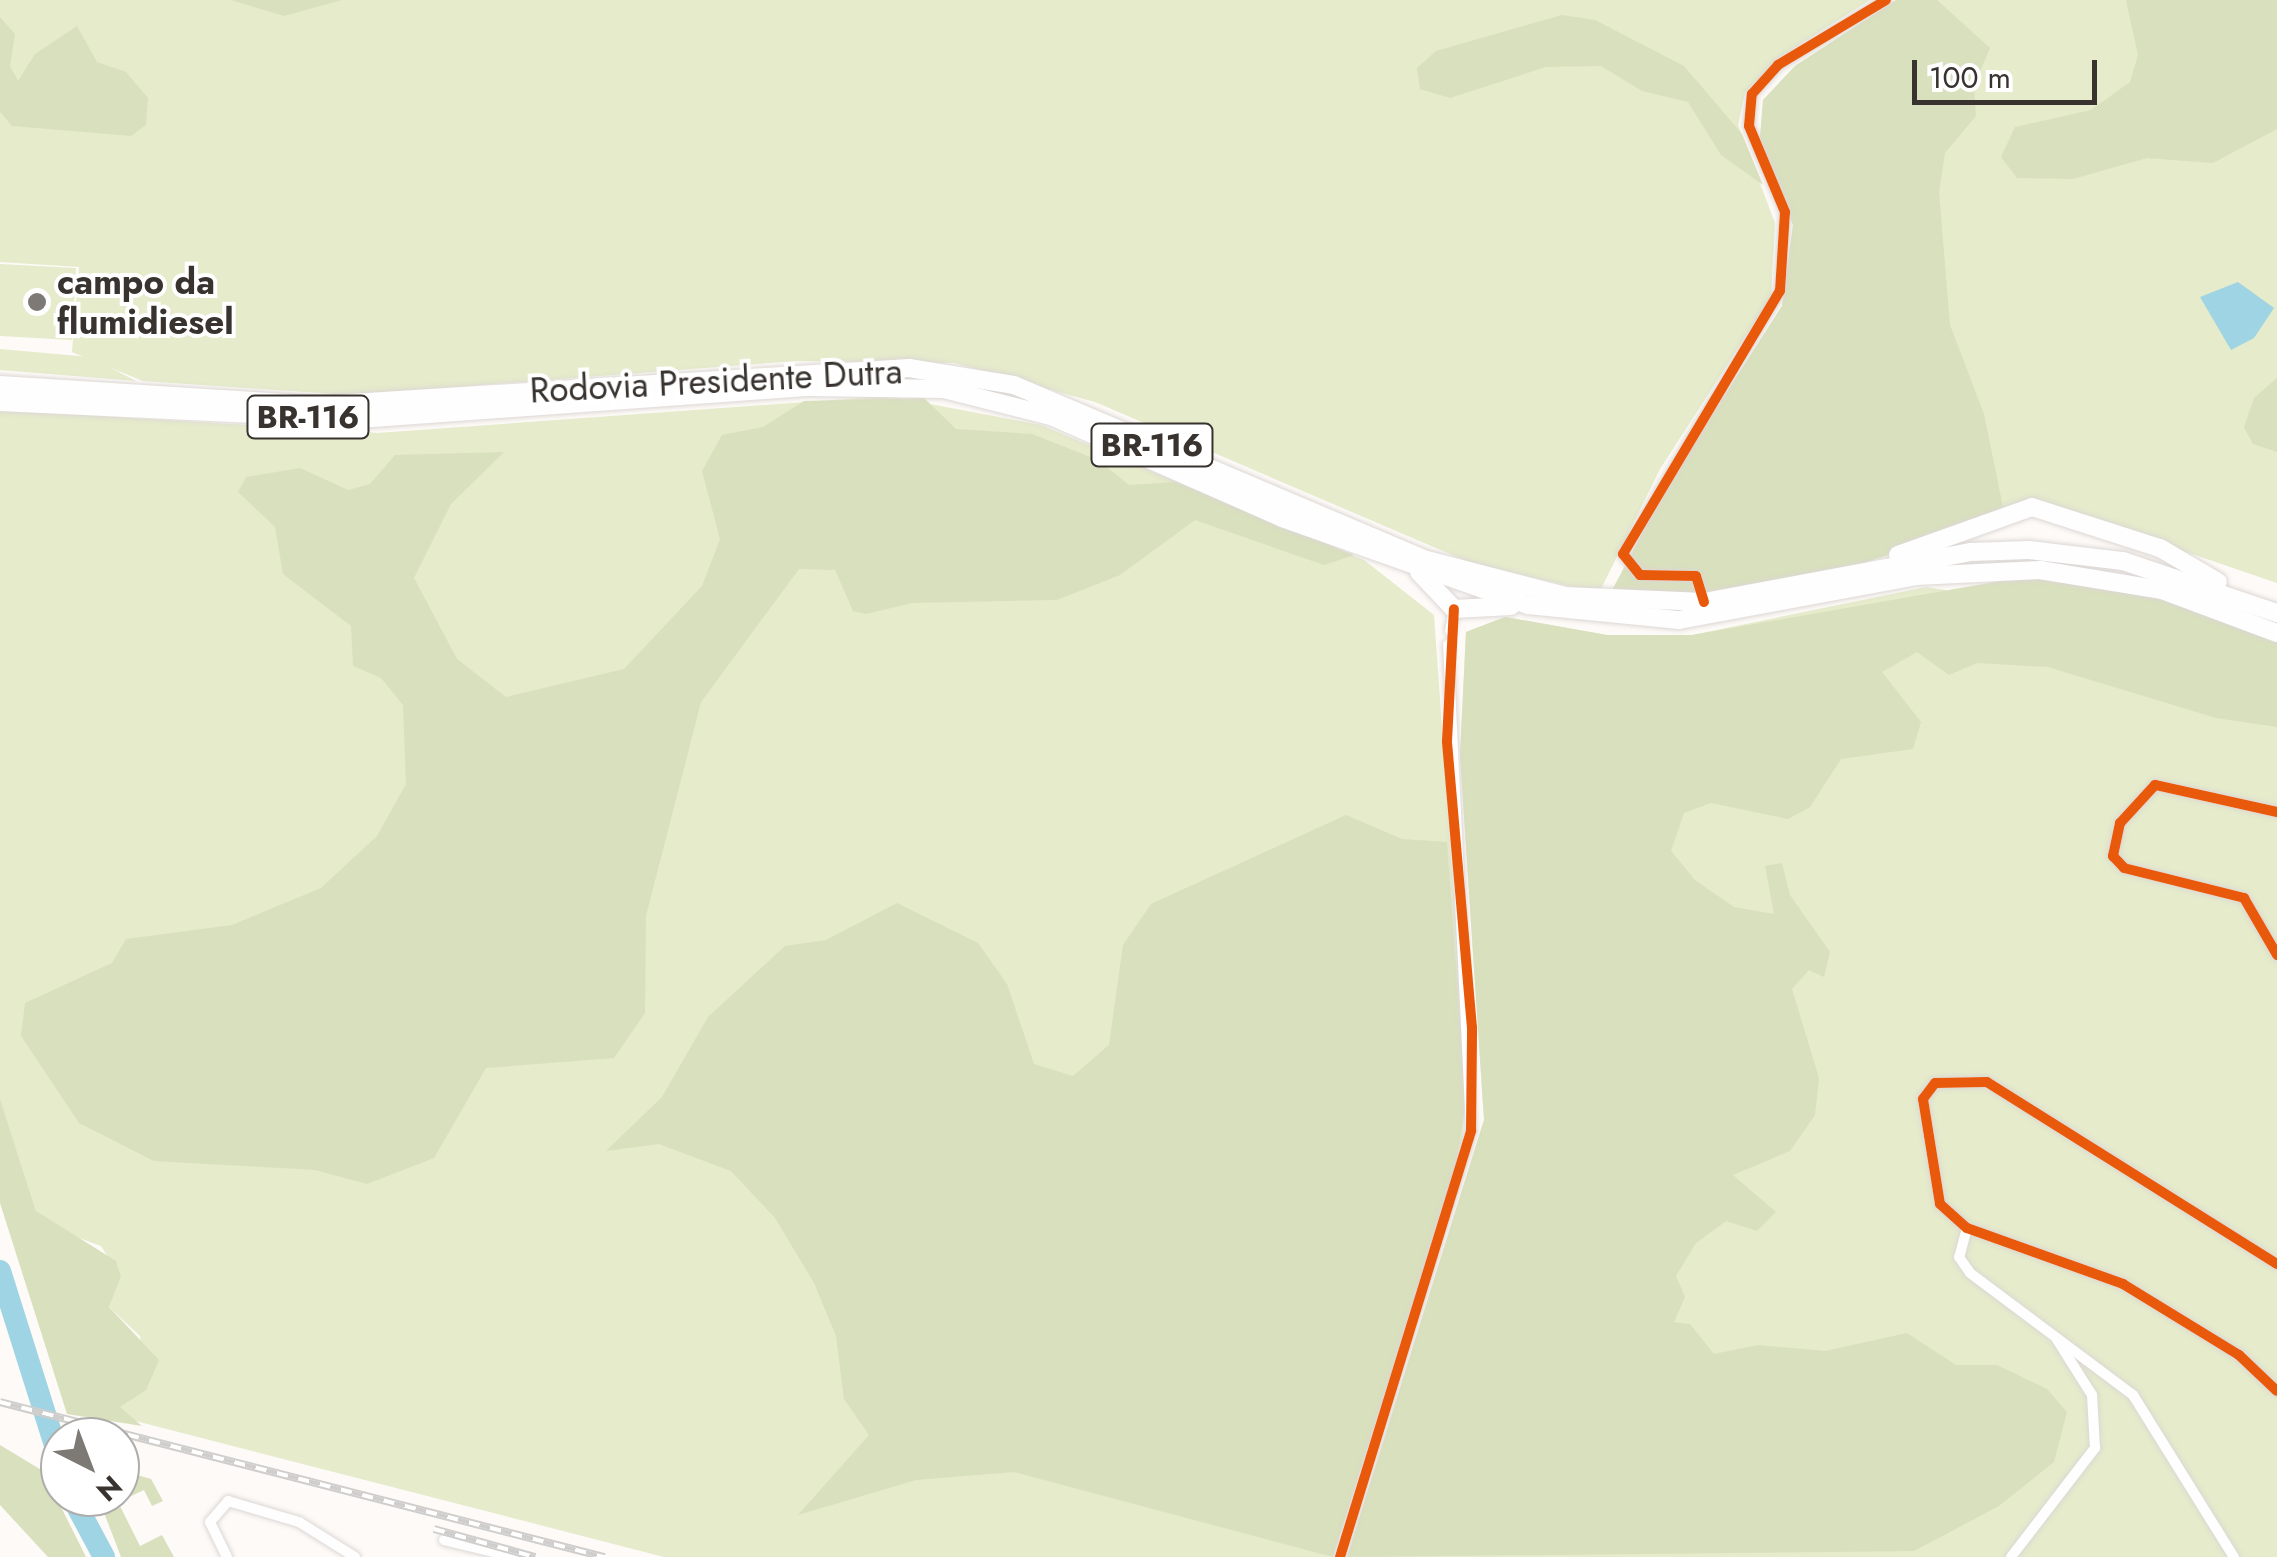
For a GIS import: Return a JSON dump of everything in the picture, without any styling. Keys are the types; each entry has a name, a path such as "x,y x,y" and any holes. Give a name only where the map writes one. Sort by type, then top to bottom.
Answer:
{"highway":[{"name":"Rodovia Presidente Dutra","path":"0,385 320,404 826,369 974,376 1047,398 1423,559 1565,596 1704,602 1971,552 2029,550 2122,561 2277,613"},
{"name":"Rodovia Presidente Dutra","path":"0,402 359,419 771,389 944,389 1051,416 1418,572 1528,605 1679,620 1916,576 2040,570 2162,590 2277,633"},
{"path":"1847,577 2032,507 2160,548 2257,605"},
{"path":"1418,572 1454,608 1528,605"}],"street":[{"path":"1704,602 1696,576 1640,575 1623,554 1780,291 1785,212 1749,126 1752,94 1778,65 1886,0"},
{"path":"1450,632 1454,608"},
{"path":"1340,1557 1471,1132 1448,646"},
{"path":"2277,812 2155,785 2120,823 2112,856 2124,868 2244,898 2277,956"},
{"path":"2277,1264 1987,1082 1935,1082 1923,1100 1927,1163 1940,1204 1967,1228 2122,1284 2238,1355 2277,1392"},
{"path":"1967,1228 1959,1257 1970,1274 2053,1332 2132,1395 2234,1557"},
{"path":"2011,1557 2094,1448 2092,1395 2053,1332"},
{"path":"227,1557 210,1522 228,1501 299,1522 355,1557"},
{"path":"444,1540 514,1557"}],"green space":[{"path":"0,0 1870,0 1778,58 1745,93 1738,125 1775,223 1771,297 1660,469 1599,593 1471,563 1095,402 954,363 796,361 350,395 143,381 72,352 79,267 0,262"},
{"path":"231,0 342,0 284,16"},
{"path":"1896,0 2277,0 2277,583 2040,502 1881,558 1610,594 1782,306 1793,225 1760,138 1763,100 1795,66"},
{"path":"1896,0 1937,0 1990,48 1974,85 1976,116 1945,153 1939,192 1950,325 1984,414 2004,512 1854,567 1717,594 1610,594 1672,477 1782,306 1793,225 1760,138 1763,100 1795,66"},
{"path":"2126,0 2277,0 2277,129 2213,163 2147,158 2073,179 2017,178 2001,157 2015,127 2091,110 2130,82 2138,55"},
{"path":"1562,15 1595,20 1684,66 1742,134 1763,185 1721,155 1688,102 1642,91 1601,66 1546,67 1450,98 1420,89 1417,68 1436,51"},
{"path":"0,17 15,34 10,66 18,81 35,54 77,26 97,62 126,72 148,98 146,125 131,136 12,126 0,112"},
{"name":"campo da flumidiesel","path":"0,264 76,268 72,340 0,336"},
{"path":"0,349 90,357 136,381 0,370"},
{"path":"2277,378 2277,452 2253,444 2244,427 2254,398"},
{"path":"888,396 1041,425 1364,560 1434,615 1466,1068 1463,1137 1333,1557 664,1557 140,1422 140,1417 124,1417 118,1405 146,1390 140,1336 109,1307 121,1277 101,1246 52,1228 36,1211 0,1100 0,410 378,433"},
{"path":"924,398 956,429 1032,434 1098,460 1129,485 1176,482 1354,555 1324,565 1195,520 1120,575 1057,600 912,603 866,614 853,611 835,570 799,569 701,702 646,916 645,1013 614,1058 486,1068 434,1158 367,1184 315,1170 154,1161 79,1123 21,1036 25,1003 112,963 126,939 232,925 321,888 377,836 406,784 403,705 381,678 353,666 351,626 283,574 275,527 238,492 246,477 300,468 348,490 370,484 395,455 504,452 451,504 414,578 457,659 506,697 624,669 702,586 720,539 702,471 722,435 763,427 804,401"},
{"path":"2023,577 2147,593 2277,642 2277,727 2216,718 2048,667 1977,663 1949,675 1917,652 1882,672 1921,722 1913,749 1841,759 1810,807 1788,819 1711,803 1684,813 1671,851 1695,880 1734,907 1774,914 1765,866 1782,863 1790,895 1830,952 1824,977 1809,970 1792,989 1819,1078 1815,1115 1790,1151 1733,1175 1776,1212 1757,1231 1726,1221 1696,1243 1676,1276 1685,1297 1674,1322 1690,1324 1714,1354 1758,1345 1825,1351 1907,1333 1956,1365 1997,1365 2047,1389 2067,1412 2054,1462 1999,1506 1914,1551 1347,1557 1484,1120 1460,756 1466,632 1505,617 1607,635 1692,635"},
{"path":"1926,587 2277,642 2277,1557 1347,1557 1484,1120 1460,756 1466,632 1505,617 1607,635 1692,635"},
{"path":"1346,815 1402,839 1447,842 1466,1100 1455,1172 1333,1557 1014,1472 916,1480 798,1515 869,1435 844,1399 836,1336 814,1283 775,1218 731,1171 659,1144 606,1151 662,1097 708,1017 785,946 826,940 897,903 978,943 1007,984 1034,1064 1073,1076 1109,1045 1123,945 1151,904"},
{"path":"0,1099 36,1211 116,1261 121,1277 109,1307 159,1360 146,1390 120,1407 132,1417 67,1414 0,1203"},
{"path":"0,1445 40,1469 40,1517 66,1517 86,1557 48,1557 0,1505"},
{"path":"140,1476 151,1479 163,1501 152,1506 144,1490 140,1492"},
{"path":"106,1517 126,1517 140,1546 162,1535 174,1557 121,1557"}],"water":[{"path":"2238,282 2274,308 2254,338 2231,350 2200,297"}],"waterway":[{"path":"0,1271 46,1417"},
{"path":"83,1517 104,1557"}],"railway":[{"path":"0,1402 604,1557"},
{"path":"434,1529 535,1557"}],"cycle path":[{"path":"1704,602 1696,576 1640,575 1623,554 1780,291 1785,212 1749,126 1752,94 1778,65 1886,0"},
{"path":"1340,1557 1471,1131 1472,1028 1447,741 1454,609"},
{"path":"2277,812 2155,785 2120,823 2113,856 2124,868 2244,898 2277,955"},
{"path":"2277,1264 1987,1082 1935,1083 1923,1099 1940,1204 1967,1228 2123,1284 2239,1355 2277,1391"}],"place":[{"name":"campo da flumidiesel","path":"37,302"}]}
